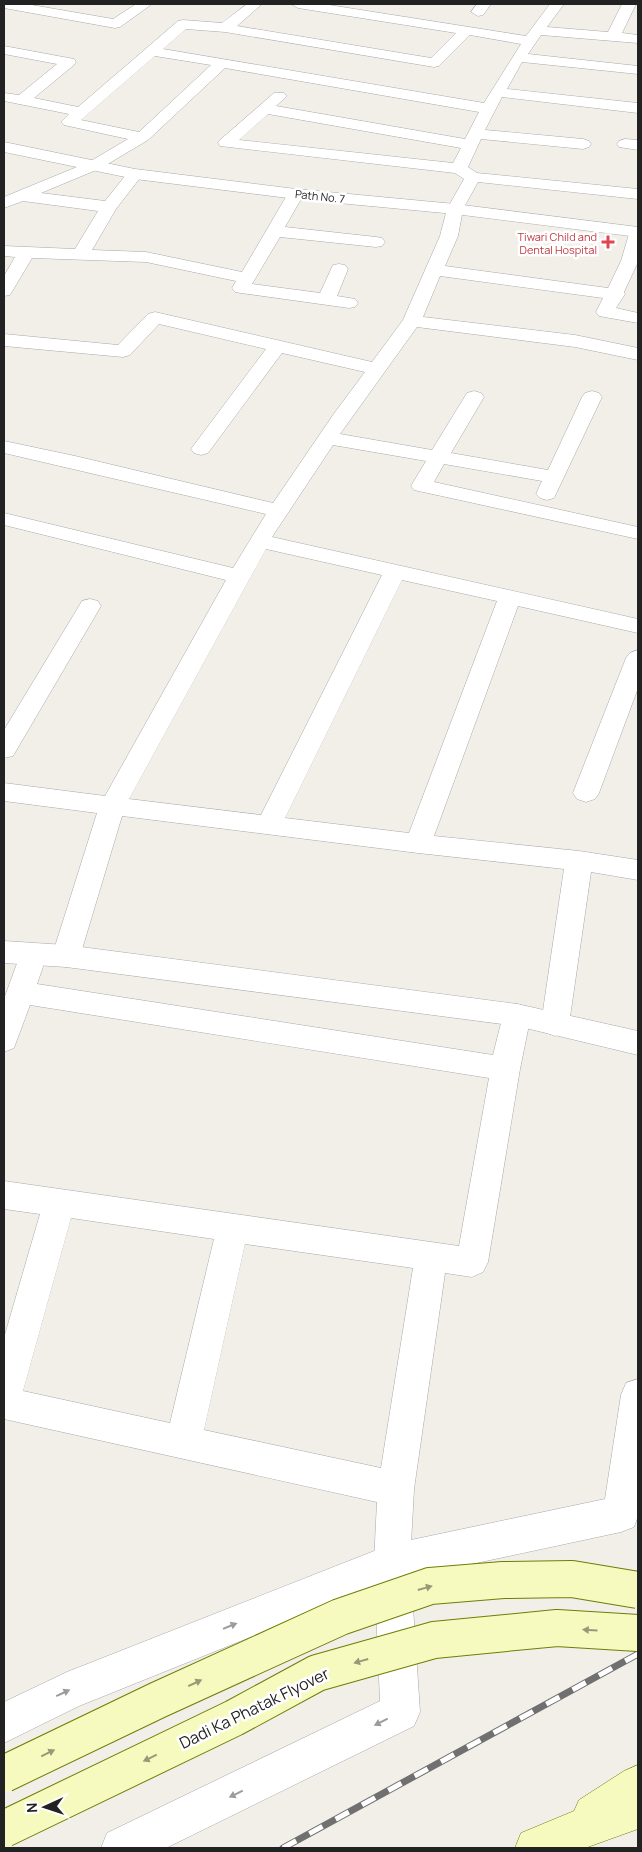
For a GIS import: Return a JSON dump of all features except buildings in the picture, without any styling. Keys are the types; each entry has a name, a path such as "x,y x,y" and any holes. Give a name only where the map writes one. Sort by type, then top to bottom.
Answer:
{"main road":[{"path":"4,1774 158,1700 340,1617 430,1586 503,1580 572,1579 638,1590"},
{"name":"Dadi Ka Phatak Flyover","path":"4,1829 234,1718 317,1673 434,1640 557,1628 638,1633"},
{"path":"545,1843 638,1785"},
{"path":"545,1843 638,1809"}],"street":[{"path":"4,4 115,24 145,4"},
{"path":"226,28 255,4"},
{"path":"298,4 466,31 534,36 638,39"},
{"path":"66,956 112,806 259,541 328,438 412,321 450,236 473,140 497,92 518,57 557,4"},
{"path":"613,37 630,4"},
{"path":"274,72 341,11"},
{"path":"142,136 69,122 183,24 226,28 434,63 466,31"},
{"path":"4,50 69,62 22,100"},
{"path":"152,51 489,109"},
{"path":"359,86 388,56"},
{"path":"518,57 638,70"},
{"path":"4,203 95,166 142,136 222,63"},
{"path":"300,77 226,143 638,194"},
{"path":"497,92 638,108"},
{"path":"4,97 82,112"},
{"path":"266,109 473,140 583,144"},
{"name":"Path No. 7","path":"4,147 135,174 296,194 456,209 638,233"},
{"path":"81,254 109,207 135,174"},
{"path":"4,194 109,207"},
{"path":"296,194 241,288 349,303"},
{"path":"273,231 376,242"},
{"path":"638,233 634,261 605,312 638,318"},
{"path":"4,251 146,257 247,278"},
{"path":"4,291 26,253"},
{"path":"326,300 339,269"},
{"path":"434,270 616,294"},
{"path":"4,340 123,352 156,318 376,369"},
{"path":"412,321 575,340 638,354"},
{"path":"201,450 277,347"},
{"path":"474,396 421,486 540,512 637,528"},
{"path":"540,512 553,477 592,397"},
{"path":"328,438 553,477"},
{"path":"4,447 76,462 278,511"},
{"path":"4,519 239,576"},
{"path":"259,541 638,626"},
{"path":"270,825 395,571"},
{"path":"418,844 510,596"},
{"path":"4,750 90,606"},
{"path":"586,792 638,658"},
{"path":"4,792 418,844 579,861 638,870"},
{"path":"555,1024 579,861"},
{"path":"4,952 66,956 517,1016 638,1043"},
{"path":"4,1040 33,955"},
{"path":"20,992 505,1069"},
{"path":"4,1195 472,1262 505,1069 517,1016"},
{"path":"4,1396 59,1203"},
{"path":"183,1443 233,1228"},
{"path":"122,1848 400,1712 392,1562 396,1489 431,1257"},
{"path":"4,1723 67,1691 392,1562 629,1510 638,1395"},
{"path":"4,1403 396,1489"}],"railway":[{"path":"283,1848 638,1654"}],"place":[{"name":"Tiwari Child and Dental Hospital","path":"608,242"}]}
